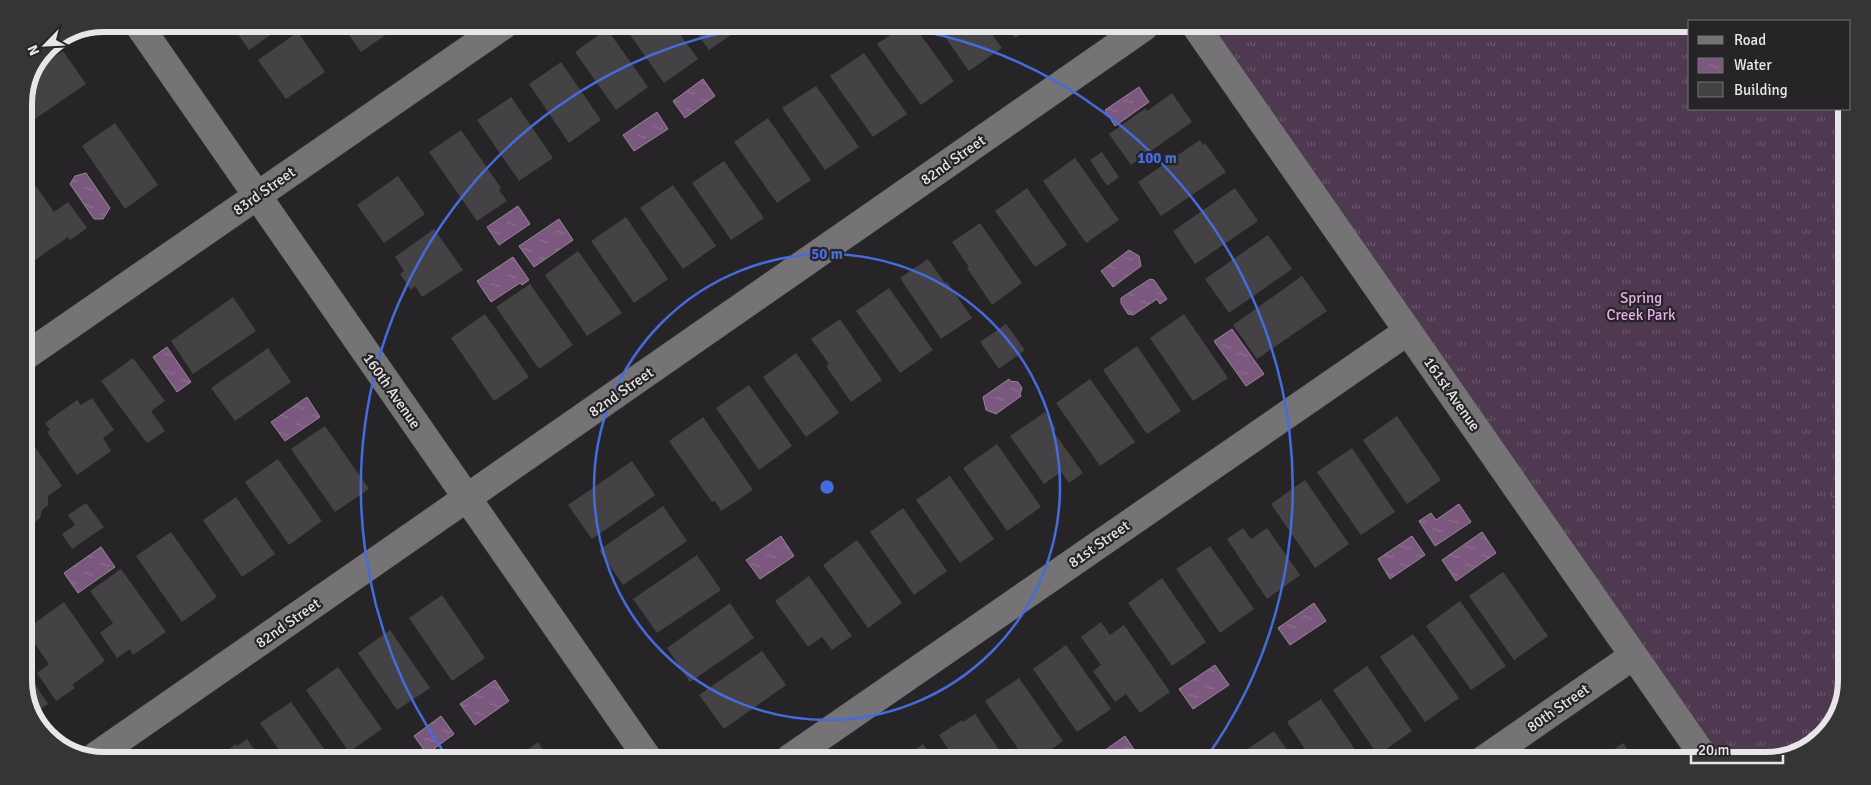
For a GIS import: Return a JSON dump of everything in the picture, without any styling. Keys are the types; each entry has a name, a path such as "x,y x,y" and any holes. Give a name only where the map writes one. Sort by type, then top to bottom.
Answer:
{"street":[{"name":"160th Avenue","path":"144,32 644,752"},
{"name":"83rd Street","path":"33,351 494,32"},
{"name":"82nd Street","path":"102,752 1138,32"},
{"name":"161st Avenue","path":"1200,32 1701,752"},
{"name":"81st Street","path":"799,752 1408,331"},
{"name":"80th Street","path":"1495,752 1633,656"}],"green space":[{"name":"Spring Creek Park","path":"1200,32 1688,32 1688,110 1838,110 1837,695 1833,708 1824,724 1814,735 1794,747 1776,752 1701,752"},
{"path":"1838,460 1838,509 1829,494"}],"water":[{"path":"703,79 715,96 685,118 673,101"},
{"path":"1139,87 1149,102 1115,126 1105,110"},
{"path":"657,112 668,129 634,151 623,135"},
{"path":"86,173 110,208 103,219 94,219 70,184 75,176"},
{"path":"518,206 530,224 499,245 487,227"},
{"path":"559,219 573,240 534,267 519,246"},
{"path":"1129,250 1139,256 1141,266 1113,287 1101,271"},
{"path":"513,257 529,280 522,285 520,283 491,302 477,281"},
{"path":"1150,279 1154,280 1167,299 1160,304 1157,299 1133,315 1128,314 1121,303 1121,298"},
{"path":"1232,329 1264,374 1246,386 1214,341"},
{"path":"167,347 191,382 177,392 153,357"},
{"path":"1009,379 1010,381 1018,382 1022,388 1021,396 996,414 986,410 983,397"},
{"path":"307,397 320,417 285,441 271,422"},
{"path":"1459,504 1471,522 1435,546 1419,521 1431,513 1436,520"},
{"path":"1482,532 1496,553 1456,581 1442,560"},
{"path":"781,536 794,556 760,579 746,560"},
{"path":"1412,536 1425,555 1390,579 1378,559"},
{"path":"101,547 115,567 78,593 64,573"},
{"path":"1314,603 1326,621 1290,645 1278,628"},
{"path":"1215,665 1229,685 1193,709 1179,689"},
{"path":"495,680 509,701 475,725 460,704"},
{"path":"441,716 454,734 430,752 426,752 414,736"},
{"path":"1125,736 1136,752 1102,752"}],"building":[{"path":"237,32 275,32 249,50"},
{"path":"298,32 325,72 286,99 258,60"},
{"path":"347,32 390,32 361,52"},
{"path":"603,32 609,32 648,87 616,110 575,52"},
{"path":"628,32 678,32 698,59 664,83"},
{"path":"696,32 735,32 709,50"},
{"path":"895,32 919,32 954,81 921,105 877,44"},
{"path":"942,32 991,32 1002,48 969,71"},
{"path":"1011,32 1024,32 1015,38"},
{"path":"864,53 907,114 873,137 830,76"},
{"path":"70,61 86,84 33,120 35,86 42,70 70,70"},
{"path":"561,62 601,120 569,143 529,84"},
{"path":"816,86 859,147 825,170 782,108"},
{"path":"1172,93 1192,122 1131,165 1109,134 1146,108 1147,111"},
{"path":"511,97 553,158 519,181 477,120"},
{"path":"768,118 811,180 777,203 734,142"},
{"path":"115,123 158,185 125,209 82,146"},
{"path":"461,130 501,188 499,190 507,201 477,221 429,152"},
{"path":"1200,140 1203,145 1205,143 1226,172 1161,216 1138,182"},
{"path":"1102,152 1119,177 1107,186 1090,160"},
{"path":"1075,158 1119,220 1086,243 1043,181"},
{"path":"724,161 764,218 731,240 692,183"},
{"path":"398,176 425,214 384,243 357,205"},
{"path":"673,185 716,246 683,269 640,208"},
{"path":"36,186 54,212 68,202 87,228 70,240 68,237 35,260 33,257 33,188"},
{"path":"1027,188 1067,245 1035,267 995,211"},
{"path":"1235,188 1258,221 1195,264 1173,231"},
{"path":"626,217 668,279 634,303 591,241"},
{"path":"980,223 1022,283 992,305 952,242"},
{"path":"434,229 463,270 422,297 415,286 411,290 400,274 404,271 395,257"},
{"path":"1268,235 1292,269 1229,313 1205,279"},
{"path":"578,251 622,313 587,336 545,275"},
{"path":"928,259 972,318 941,339 900,278"},
{"path":"1302,276 1327,311 1257,359 1233,325"},
{"path":"530,284 573,345 539,369 496,307"},
{"path":"889,288 933,350 900,373 856,311"},
{"path":"233,297 256,331 193,374 171,341"},
{"path":"485,314 529,377 494,401 451,338"},
{"path":"1184,314 1228,378 1193,401 1150,338"},
{"path":"840,319 882,380 851,402 826,366 829,364 811,339"},
{"path":"1006,324 1025,350 999,369 980,342"},
{"path":"1137,346 1181,411 1147,434 1103,370"},
{"path":"268,348 291,382 235,421 211,388"},
{"path":"796,353 839,413 806,437 763,377"},
{"path":"133,358 165,401 151,411 165,431 147,443 101,381"},
{"path":"1090,379 1135,442 1100,466 1056,403"},
{"path":"749,385 792,446 759,470 716,408"},
{"path":"92,398 114,430 103,438 111,451 77,475 47,432 50,430 45,423 77,400 81,405"},
{"path":"1045,412 1056,429 1053,431 1083,473 1069,483 1061,472 1044,484 1010,436"},
{"path":"1397,416 1441,480 1407,504 1363,440"},
{"path":"703,417 753,490 721,511 715,501 712,502 669,441"},
{"path":"325,426 369,489 335,512 291,449"},
{"path":"33,444 62,486 48,496 48,505 42,510 40,518 33,523"},
{"path":"997,444 1041,507 1007,531 963,468"},
{"path":"1352,448 1395,512 1361,535 1317,472"},
{"path":"278,459 322,521 289,545 245,482"},
{"path":"632,461 655,495 592,539 568,505"},
{"path":"950,476 994,539 960,563 916,500"},
{"path":"1305,480 1349,544 1315,568 1271,504"},
{"path":"236,497 275,554 242,577 203,520"},
{"path":"86,503 104,527 72,549 62,534 75,525 68,515"},
{"path":"663,506 687,541 623,585 599,550"},
{"path":"903,508 947,571 914,595 870,532"},
{"path":"1243,528 1251,539 1267,528 1300,575 1267,599 1227,539"},
{"path":"171,532 217,597 182,622 136,556"},
{"path":"857,540 902,603 868,628 823,565"},
{"path":"1210,546 1254,609 1220,633 1176,569"},
{"path":"697,555 721,590 657,633 633,599"},
{"path":"121,569 166,632 133,655 130,649 117,658 100,633 113,623 90,591"},
{"path":"1503,572 1548,636 1514,660 1469,596"},
{"path":"809,576 852,636 832,650 822,637 808,647 775,601"},
{"path":"1162,578 1206,642 1172,666 1128,603"},
{"path":"442,595 485,658 452,681 409,618"},
{"path":"1460,601 1506,666 1471,690 1426,626"},
{"path":"64,602 105,661 72,685 75,688 56,701 37,673 49,664 33,641 33,624"},
{"path":"730,603 754,638 690,682 667,648"},
{"path":"1101,622 1110,635 1124,625 1170,692 1140,713 1126,694 1115,702 1093,671 1101,665 1081,637"},
{"path":"390,630 430,688 397,710 358,653"},
{"path":"1413,634 1459,698 1425,722 1380,657"},
{"path":"1066,645 1111,709 1077,732 1033,669"},
{"path":"762,651 786,685 724,729 699,695"},
{"path":"1367,666 1412,731 1382,752 1376,752 1333,690"},
{"path":"338,667 382,729 349,752 306,690"},
{"path":"1019,678 1063,741 1047,752 1020,752 985,701"},
{"path":"33,682 48,704 39,710 34,695"},
{"path":"1321,699 1357,752 1307,752 1287,722"},
{"path":"291,702 326,752 280,752 260,723"},
{"path":"975,714 1000,752 950,752 939,735 962,720 963,722"},
{"path":"1274,731 1288,752 1243,752"},
{"path":"247,739 256,752 225,752 236,744 237,746"},
{"path":"538,742 544,752 524,752"},
{"path":"1623,743 1630,752 1610,752"},
{"path":"923,744 929,752 912,752"}]}
